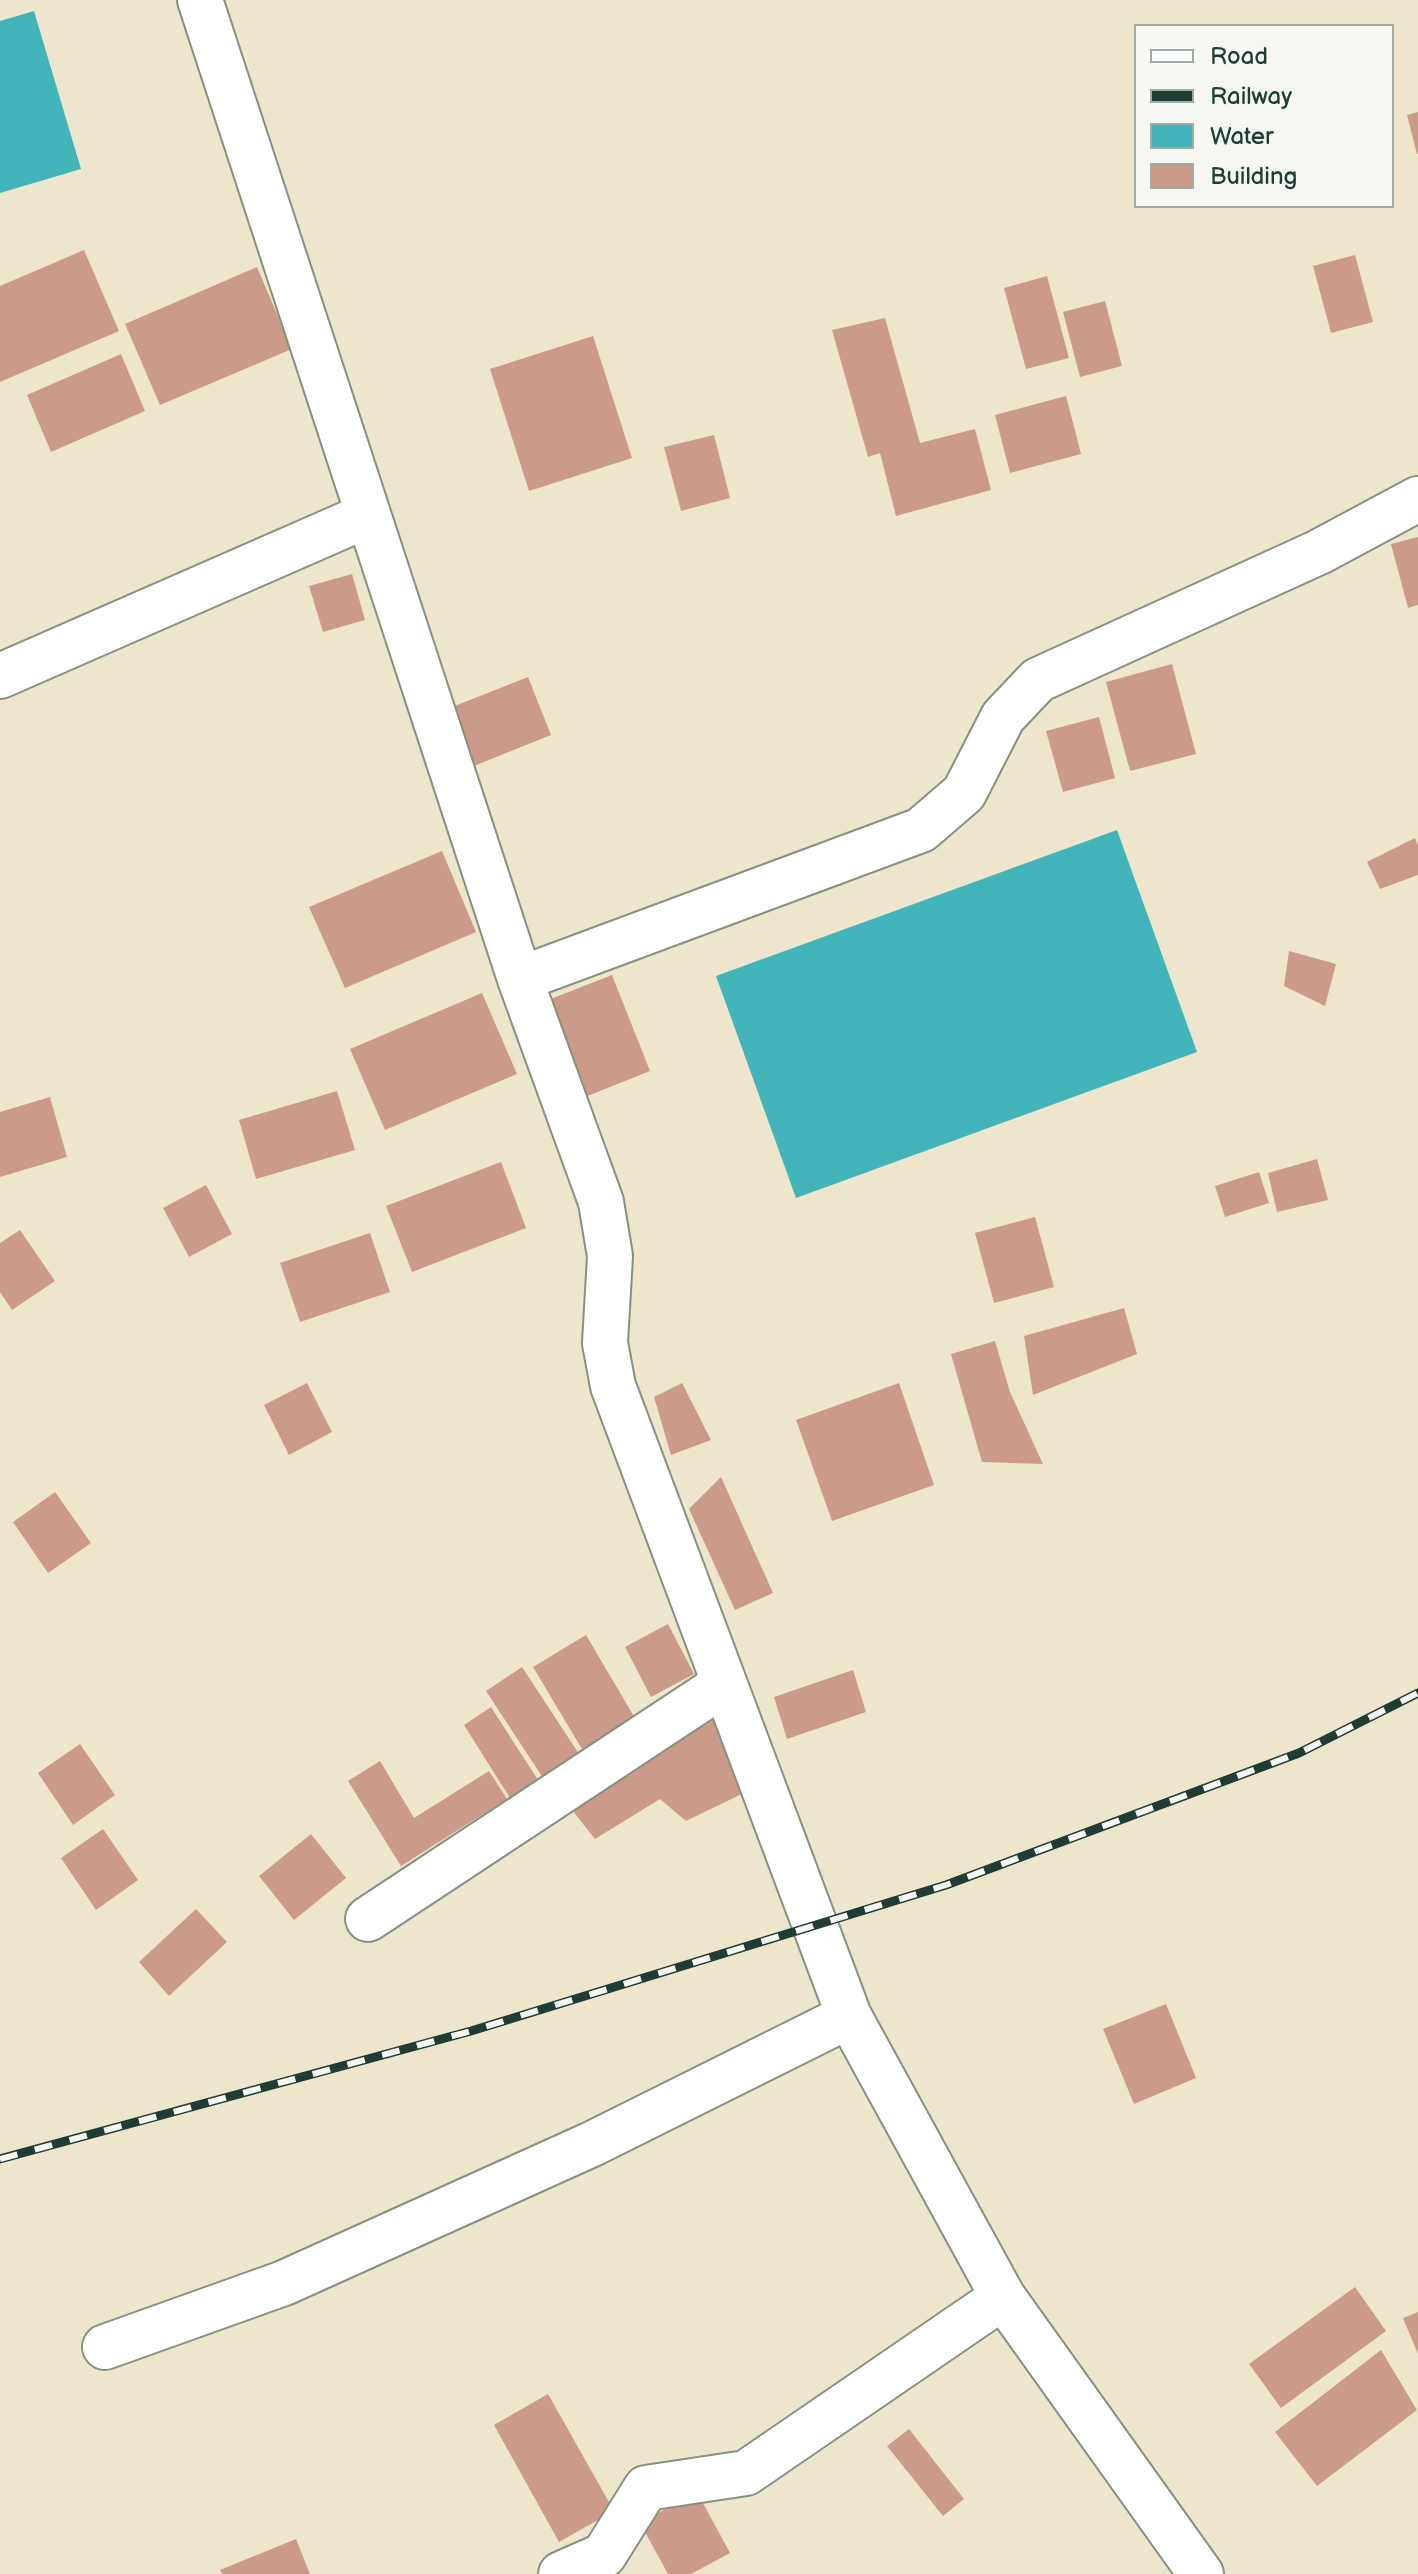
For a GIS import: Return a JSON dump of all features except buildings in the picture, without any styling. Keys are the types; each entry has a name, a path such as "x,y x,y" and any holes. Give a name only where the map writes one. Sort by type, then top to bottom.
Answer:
{"street":[{"path":"200,0 520,979 601,1202 610,1256 605,1343 613,1386 849,2016 1003,2297 1201,2574"},
{"path":"520,979 921,830 964,793 1003,717 1038,680 1319,552 1418,499"},
{"path":"0,676 368,515"},
{"path":"368,1919 724,1684"},
{"path":"105,2347 284,2283 592,2144 849,2016"},
{"path":"561,2574 604,2555 646,2488 746,2473 1003,2297"}],"water":[{"path":"34,11 81,169 0,193 0,21"},
{"path":"1117,830 1197,1052 796,1198 716,976"}],"railway":[{"path":"0,2159 471,2031 946,1885 1299,1753 1418,1693"}]}
